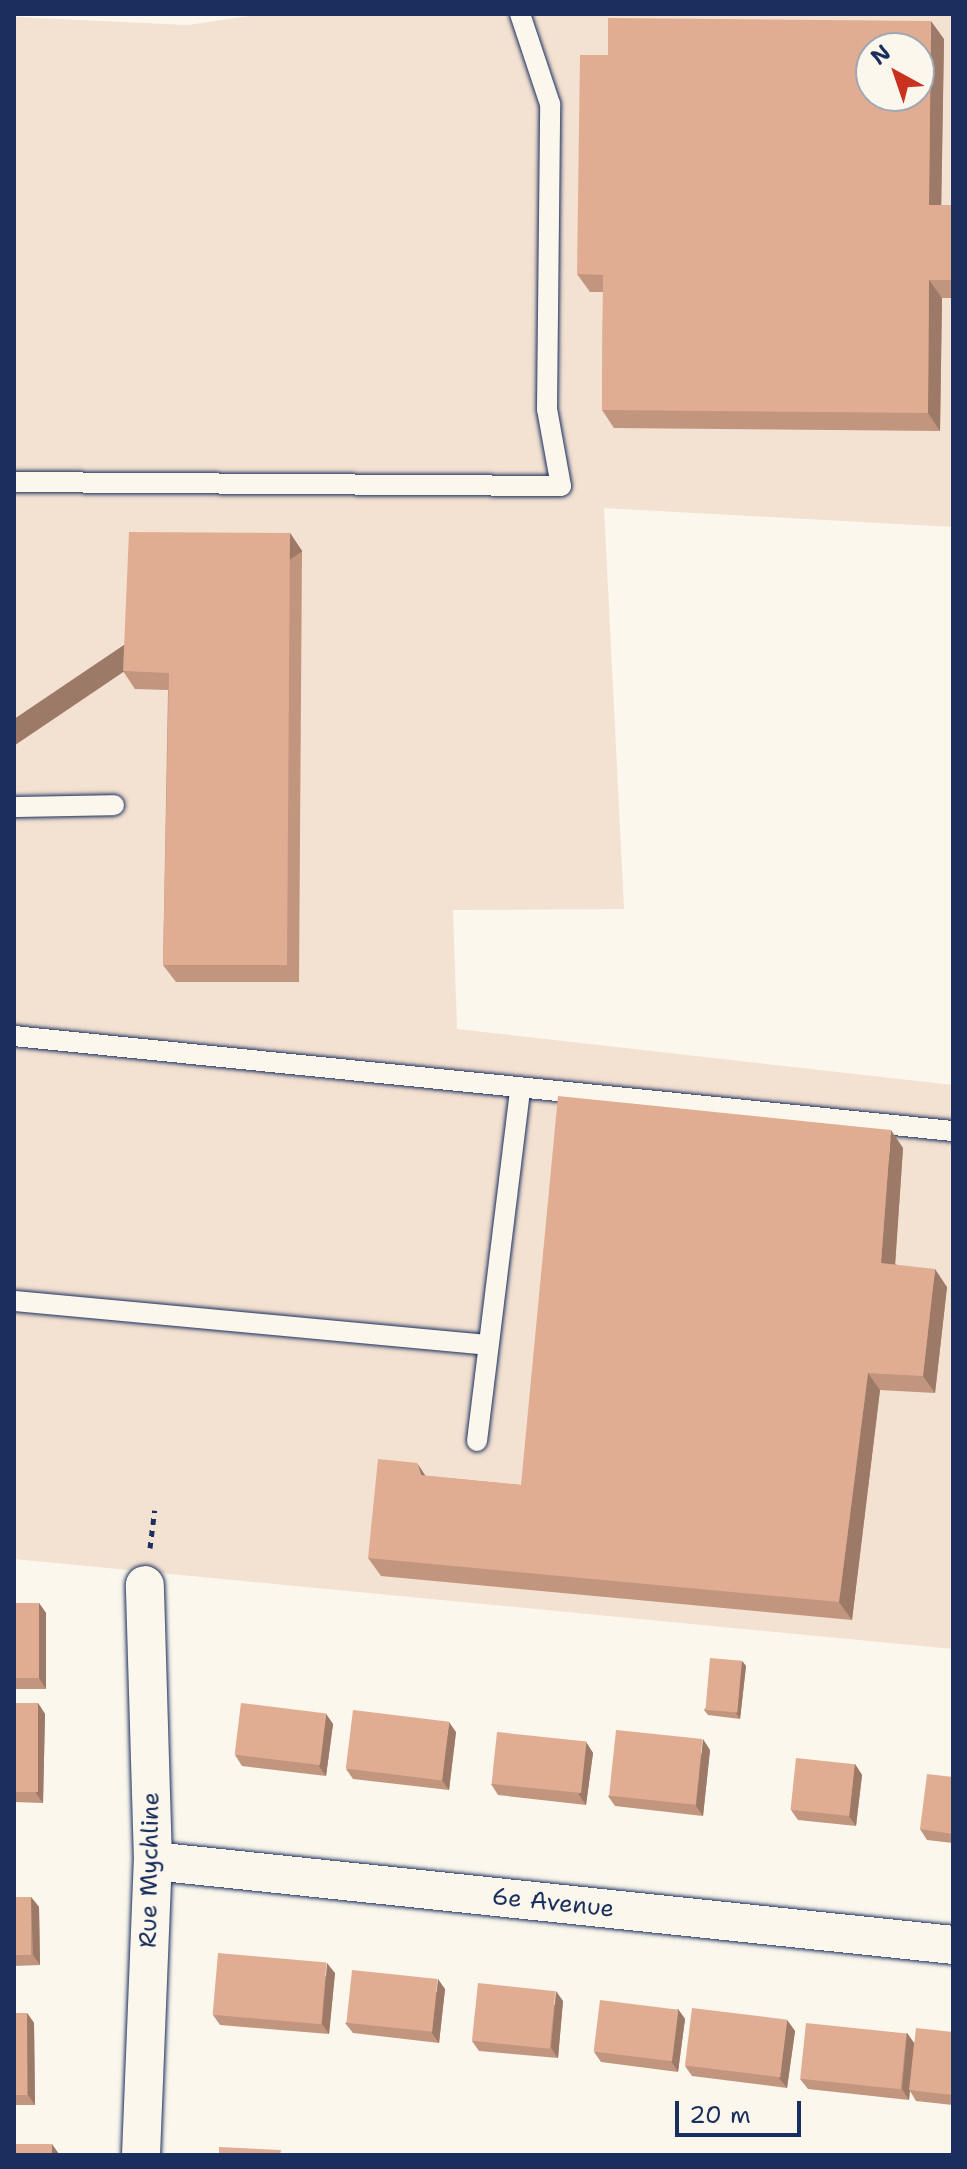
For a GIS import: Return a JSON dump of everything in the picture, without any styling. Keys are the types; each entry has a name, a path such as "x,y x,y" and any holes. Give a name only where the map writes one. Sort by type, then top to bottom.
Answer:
{"street":[{"name":"Rue Mychline","path":"141,2155 153,1861 145,1585"},
{"name":"6e Avenue","path":"153,1861 953,1945"}],"lane":[{"path":"14,482 561,486 547,409 550,104 520,14"},
{"path":"14,807 114,805"},
{"path":"14,1036 953,1131"},
{"path":"477,1441 520,1089"},
{"path":"14,1301 488,1345"}],"shaded area":[{"path":"263,14 953,14 953,527 604,508 624,909 453,910 457,1029 953,1085 953,1649 14,1559 14,17 188,25"}],"building":[{"path":"608,18 931,21 931,32 855,32 855,112 930,112 929,205 953,205 953,280 929,280 928,413 602,410 603,275 577,274 580,55 608,55"},
{"path":"129,532 290,533 287,965 163,965 169,673 123,671"},
{"path":"558,1096 891,1130 881,1263 935,1269 923,1376 868,1373 839,1602 368,1558 378,1459 417,1463 421,1475 521,1485"},
{"path":"14,1603 39,1603 39,1678 14,1678"},
{"path":"710,1658 742,1661 737,1713 705,1710"},
{"path":"14,1703 38,1703 38,1792 14,1792"},
{"path":"241,1703 326,1713 320,1765 235,1755"},
{"path":"353,1710 449,1722 442,1780 346,1769"},
{"path":"616,1730 703,1739 696,1805 609,1796"},
{"path":"497,1732 587,1741 581,1793 492,1784"},
{"path":"796,1758 855,1764 849,1816 791,1810"},
{"path":"927,1774 953,1777 953,1834 920,1829"},
{"path":"14,1897 31,1897 31,1955 14,1955"},
{"path":"218,1953 327,1962 321,2024 213,2015"},
{"path":"352,1970 438,1979 432,2032 346,2023"},
{"path":"478,1983 556,1991 550,2049 472,2041"},
{"path":"600,2000 678,2010 672,2061 594,2052"},
{"path":"692,2008 787,2020 780,2077 685,2066"},
{"path":"14,2013 27,2013 27,2095 14,2095"},
{"path":"806,2023 906,2034 901,2089 800,2079"},
{"path":"916,2028 953,2032 953,2095 909,2090"},
{"path":"14,2144 52,2144 52,2155 14,2155"},
{"path":"219,2147 281,2150 280,2155 219,2155"}]}
